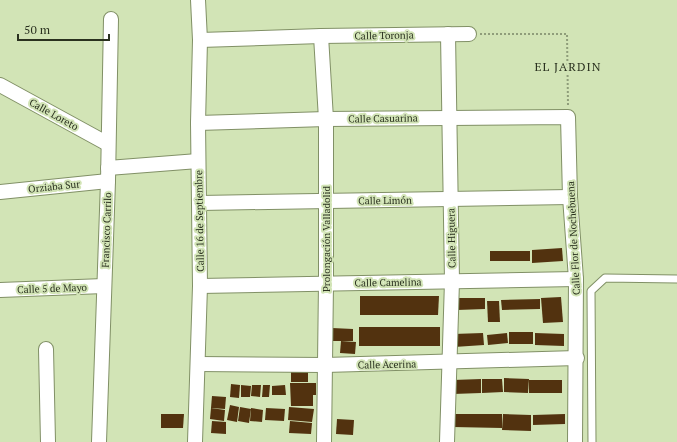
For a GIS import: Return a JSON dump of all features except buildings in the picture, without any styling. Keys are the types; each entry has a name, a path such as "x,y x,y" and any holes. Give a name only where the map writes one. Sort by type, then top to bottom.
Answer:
{"street":[{"name":"Calle 16 de Septiembre","path":"195,442 200,286 198,123 200,40 198,0"},
{"name":"Francisco Carrilo","path":"99,442 108,174 111,19"},
{"name":"Calle Higuera","path":"447,442 452,281 448,34"},
{"name":"Calle Toronja","path":"200,40 321,36 469,34"},
{"name":"Prolongación Valladolid","path":"321,36 326,119 324,442"},
{"name":"Calle Loreto","path":"0,85 108,144"},
{"name":"Calle Casuarina","path":"198,123 326,119 568,117"},
{"name":"Calle Flor de Nochebuena","path":"568,117 570,197 576,279 577,358 575,442"},
{"name":"Orziaba Sur","path":"0,192 198,161"},
{"name":"Calle Limón","path":"200,203 570,197"},
{"name":"Calle Camelina","path":"200,286 576,279"},
{"name":"Calle 5 de Mayo","path":"0,290 104,286"},
{"path":"46,349 48,442"},
{"name":"Calle Acerina","path":"198,364 325,365 577,358"},
{"path":"570,442 575,442"}],"lane":[{"path":"592,442 591,291 605,278 677,279"}],"path":[{"path":"469,34 567,34 568,117"}],"district":[{"name":"EL JARDIN","path":"568,67"}]}
